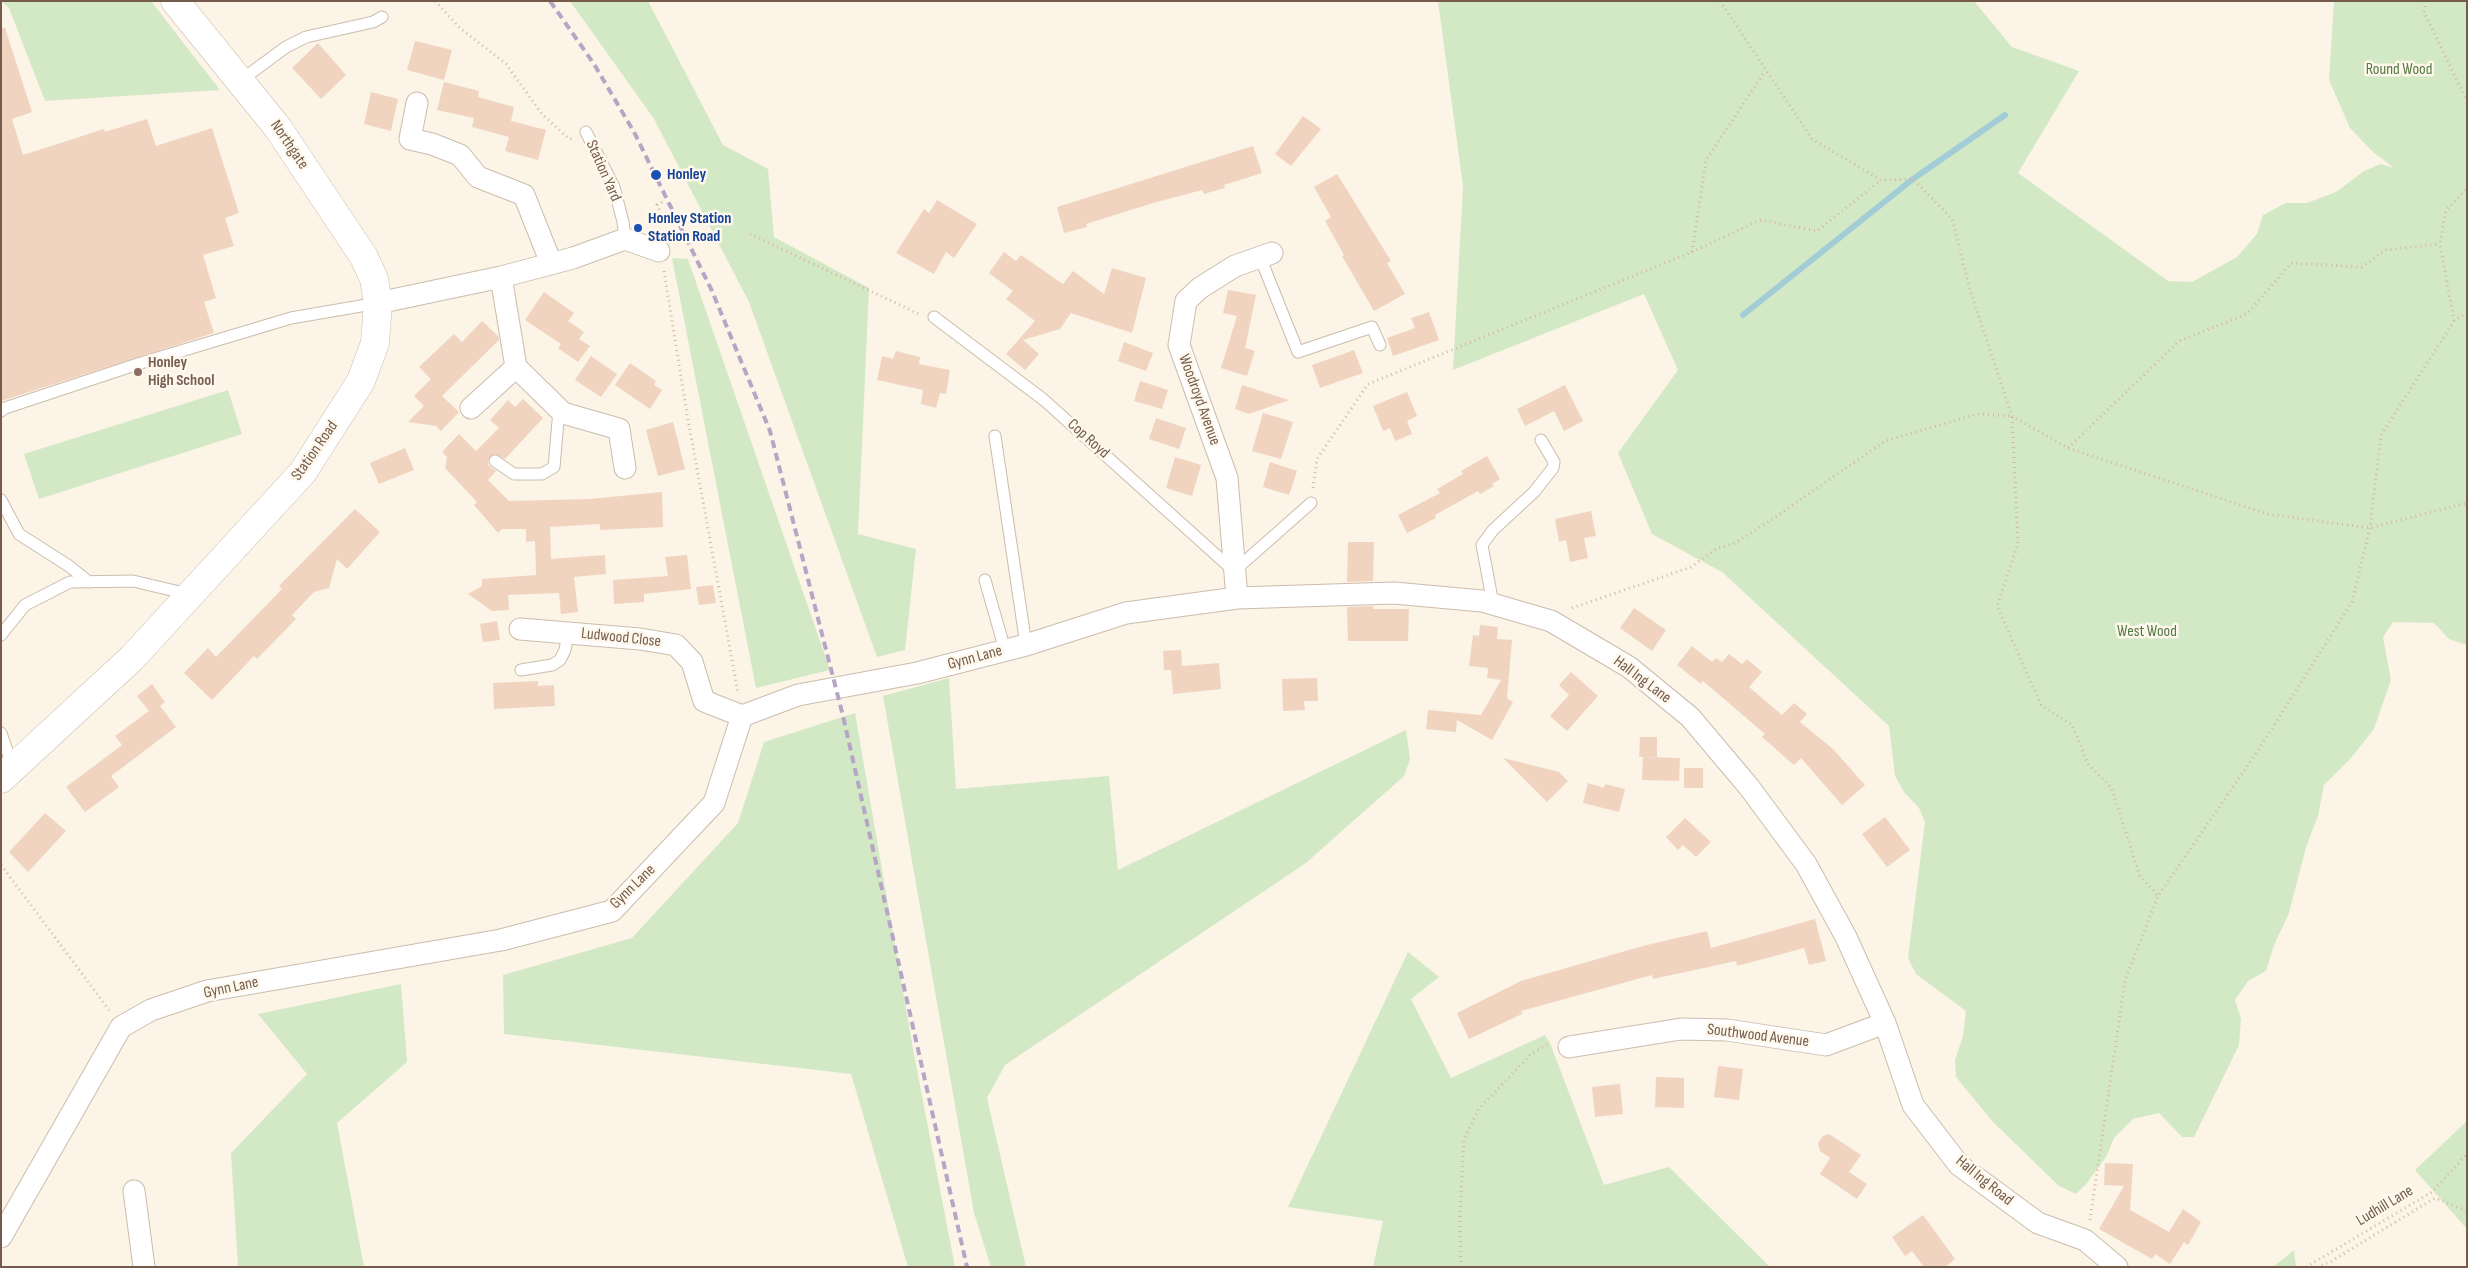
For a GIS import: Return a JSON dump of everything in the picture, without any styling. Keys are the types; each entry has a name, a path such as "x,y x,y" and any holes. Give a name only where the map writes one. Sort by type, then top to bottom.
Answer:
{"street":[{"name":"Northgate","path":"176,1 278,128 364,257 374,280 378,303"},
{"path":"417,103 410,139 432,144 460,155 478,177 524,195 551,263"},
{"path":"378,303 502,277 597,250 625,239 659,251"},
{"name":"Woodroyd Avenue","path":"1237,598 1227,478 1179,345 1186,301 1200,288 1235,266 1266,255"},
{"path":"502,277 516,367 563,413 619,429 624,468"},
{"name":"Station Road","path":"7,773 132,658 308,464 361,381 375,343 378,303"},
{"path":"471,408 516,367"},
{"name":"Hall Ing Lane","path":"1237,598 1394,593 1482,601 1551,621 1628,667 1690,717 1749,787 1806,864 1846,937 1885,1023"},
{"name":"Gynn Lane","path":"121,1026 151,1010 207,991 501,940 612,911 714,803 742,716 798,695 917,673 1026,645 1126,614 1237,598"},
{"name":"Ludwood Close","path":"520,630 640,638 676,645 692,662 704,701 742,716"},
{"name":"Southwood Avenue","path":"1569,1047 1681,1029 1726,1030 1826,1045 1885,1023"},
{"name":"Hall Ing Road","path":"1885,1023 1913,1105 1959,1165 2038,1223 2085,1240 2117,1267"},
{"path":"1,1237 121,1026"},
{"path":"134,1191 144,1267"}],"lane":[{"path":"240,81 286,48 306,37 373,22 382,17"},
{"name":"Station Yard","path":"587,135 614,187 623,222 625,239"},
{"path":"1266,255 1298,352 1372,327 1380,345"},
{"path":"1,411 4,408 141,363 291,318 378,303"},
{"name":"Cop Royd","path":"934,317 1044,400 1234,571"},
{"path":"495,461 514,474 542,474 554,467 559,410"},
{"path":"995,436 1026,645"},
{"path":"1493,604 1482,545 1493,530 1534,492 1553,468 1554,462 1541,440"},
{"path":"1,500 19,534 69,566 89,582"},
{"path":"1234,571 1311,503"},
{"path":"984,580 1005,650"},
{"path":"1,636 25,605 70,582 132,581 191,595"},
{"path":"521,670 552,665 560,660 565,650 568,633"},
{"path":"1,733 7,773"}],"path":[{"path":"435,1 461,29 506,64 542,114 569,139 587,135"},
{"path":"1720,1 1812,139 1881,180 1913,179 1952,219 1971,293 2012,416 2018,544 1998,606 2040,705 2072,725 2088,764 2110,787 2140,876 2158,896"},
{"path":"2426,1 2424,12 2467,102"},
{"path":"1692,252 1706,160 1765,71"},
{"path":"1311,503 1317,459 1368,384 1692,252 1760,220 1817,231 1881,180"},
{"path":"2454,321 2440,244 2446,210 2467,189"},
{"path":"662,202 657,205 666,223 663,225"},
{"path":"750,234 918,314 934,317"},
{"path":"2068,448 2179,341 2247,314 2291,263 2362,266 2385,250 2440,244"},
{"path":"659,251 742,716"},
{"path":"2085,1240 2093,1211 2125,980 2158,896 2259,749 2352,602 2370,528 2381,435 2454,321 2467,312"},
{"path":"1551,621 1556,614 1692,567 1716,549 1735,543 1774,518 1884,441 1977,414 2012,416 2068,448 2268,514 2370,528 2467,503"},
{"path":"1,865 121,1026"},
{"path":"1461,1267 1460,1215 1464,1140 1478,1110 1531,1054 1550,1043 1569,1047"},
{"name":"Ludhill Lane","path":"2307,1266 2432,1192 2467,1154"},
{"path":"2307,1266 2316,1267 2330,1262 2435,1198 2467,1211"}],"green space":[{"path":"1,1 151,1 220,90 45,101 9,8"},
{"path":"570,1 648,1 723,145 768,169 774,237 869,288 858,534 916,549 905,650 877,657 749,302 654,119"},
{"path":"1438,1 1974,1 2012,47 2079,71 2018,173 2168,281 2192,282 2237,257 2257,234 2263,215 2286,203 2307,203 2336,192 2364,171 2381,164 2394,168 2373,152 2350,128 2329,80 2334,1 2467,1 2467,645 2449,639 2434,623 2393,622 2383,637 2391,680 2374,729 2351,758 2324,785 2318,816 2306,847 2289,913 2274,945 2266,971 2248,981 2235,1000 2241,1019 2239,1045 2194,1137 2182,1137 2159,1113 2133,1119 2114,1138 2106,1157 2087,1183 2076,1194 2059,1186 1993,1122 1956,1077 1955,1060 1963,1036 1966,1011 1916,974 1908,958 1925,822 1919,808 1904,792 1895,776 1889,726 1722,572 1652,534 1618,453 1678,370 1644,294 1453,370 1463,186"},
{"path":"672,258 688,259 830,670 756,688"},
{"path":"228,390 242,434 39,499 24,454"},
{"path":"949,678 956,789 1109,776 1118,870 1406,730 1410,759 1404,776 1306,863 1005,1065 987,1098 1026,1267 991,1267 974,1213 883,696"},
{"path":"855,713 913,1049 955,1267 908,1267 851,1074 504,1034 503,975 632,938 738,823 764,742"},
{"path":"1408,952 1439,977 1411,999 1451,1078 1545,1035 1550,1043 1604,1185 1669,1167 1770,1267 1373,1267 1383,1221 1288,1207"},
{"path":"401,984 407,1062 337,1123 364,1267 238,1267 231,1153 307,1074 258,1014"},
{"path":"2467,1121 2467,1229 2415,1170"},
{"path":"2294,1250 2296,1267 2273,1267"}],"building":[{"path":"1,28 5,28 32,112 12,119 23,155 104,129 105,132 147,119 156,146 212,128 239,213 225,218 234,246 203,255 216,298 204,302 214,333 1,401"},
{"path":"415,41 452,50 444,80 407,70"},
{"path":"318,43 346,75 321,99 292,68"},
{"path":"444,82 479,91 478,97 514,107 511,121 546,130 538,160 505,151 509,137 472,127 474,118 437,110"},
{"path":"371,92 398,99 391,131 364,124"},
{"path":"1303,116 1321,129 1291,166 1275,154"},
{"path":"1253,146 1262,173 1224,185 1225,188 1204,194 1202,190 1153,203 1086,224 1087,227 1064,233 1057,207"},
{"path":"1337,174 1391,261 1387,263 1405,294 1374,311 1342,256 1344,255 1325,221 1331,217 1314,187"},
{"path":"937,200 977,224 954,258 946,252 934,274 896,253 924,209 929,213"},
{"path":"1004,252 1016,261 1021,255 1063,284 1073,271 1104,294 1112,268 1146,278 1132,333 1071,313 1060,329 1023,340 1039,354 1025,370 1006,354 1035,321 1006,299 1013,291 989,273"},
{"path":"1228,290 1256,295 1245,348 1255,351 1247,376 1221,368 1237,316 1223,313"},
{"path":"544,292 574,313 568,321 584,332 579,339 590,346 578,362 558,348 561,344 525,320"},
{"path":"1429,312 1439,340 1393,356 1387,338 1415,328 1411,318"},
{"path":"482,321 498,336 499,340 442,396 459,412 441,431 436,426 408,422 424,406 414,396 431,379 419,367 454,334 462,342"},
{"path":"1124,342 1153,353 1146,371 1118,361"},
{"path":"1354,350 1363,373 1320,388 1312,365"},
{"path":"896,351 920,357 919,364 950,370 946,394 940,393 936,408 921,404 923,390 877,380 882,356 893,359"},
{"path":"591,356 617,374 601,397 575,380"},
{"path":"630,363 656,381 654,385 662,390 650,409 615,385"},
{"path":"1140,381 1168,390 1162,409 1134,401"},
{"path":"1242,385 1289,400 1249,414 1235,409"},
{"path":"1565,385 1583,421 1564,431 1554,411 1525,426 1517,409"},
{"path":"1407,392 1417,416 1407,421 1412,434 1395,441 1390,428 1383,431 1373,406"},
{"path":"523,399 543,418 505,459 495,454 488,460 488,465 496,471 488,480 509,501 590,499 662,492 663,527 600,530 600,524 550,527 551,559 605,555 606,574 574,577 578,612 561,614 559,593 508,595 509,610 492,611 468,594 482,586 482,579 536,575 535,541 526,542 526,529 502,529 498,533 474,505 477,502 445,468 447,457 442,452 459,434 476,451 499,428 490,420 508,400 515,407"},
{"path":"1263,413 1293,422 1281,459 1252,451"},
{"path":"1156,418 1186,428 1179,449 1149,439"},
{"path":"673,422 685,469 658,476 646,430"},
{"path":"405,448 414,470 379,484 370,463"},
{"path":"1487,456 1500,479 1492,484 1494,486 1480,494 1478,491 1435,515 1436,518 1407,533 1398,515 1440,493 1437,489 1463,474 1461,471"},
{"path":"1175,457 1201,465 1192,496 1166,488"},
{"path":"1270,462 1297,471 1289,495 1263,487"},
{"path":"355,509 380,532 347,569 337,559 329,588 314,592 292,615 296,619 257,659 254,656 212,700 184,673 208,648 216,657 282,589 279,586"},
{"path":"1591,511 1596,536 1584,538 1588,558 1570,562 1566,540 1559,542 1555,519"},
{"path":"1348,542 1374,542 1373,581 1347,582"},
{"path":"687,555 691,589 644,594 644,602 614,604 613,580 668,576 665,557"},
{"path":"713,585 716,603 699,605 696,587"},
{"path":"1373,606 1373,609 1409,609 1408,641 1348,641 1347,607"},
{"path":"1634,608 1666,630 1652,651 1620,628"},
{"path":"497,621 500,640 483,642 480,624"},
{"path":"1480,625 1498,627 1497,639 1512,640 1507,698 1513,702 1492,740 1457,720 1456,732 1426,729 1428,710 1481,715 1501,680 1487,678 1488,668 1469,666 1473,635 1479,636"},
{"path":"1692,646 1712,662 1716,658 1722,662 1729,654 1742,664 1747,659 1762,672 1749,687 1782,715 1794,703 1807,714 1800,722 1833,749 1865,785 1842,805 1801,758 1794,765 1762,737 1765,734 1703,681 1701,684 1677,665"},
{"path":"1181,650 1182,666 1219,663 1221,689 1173,694 1171,670 1164,670 1163,651"},
{"path":"1571,672 1598,696 1567,731 1550,716 1569,695 1559,685"},
{"path":"1317,678 1318,701 1304,701 1305,710 1283,711 1282,679"},
{"path":"538,681 538,686 554,685 555,706 494,709 493,683"},
{"path":"152,684 165,702 160,706 176,727 111,776 119,787 85,812 66,787 122,745 115,736 149,711 137,696"},
{"path":"1640,737 1657,737 1657,757 1639,757"},
{"path":"1643,757 1680,758 1679,781 1642,780"},
{"path":"1503,758 1559,772 1568,781 1547,802"},
{"path":"1684,768 1703,768 1703,788 1684,788"},
{"path":"1588,783 1604,788 1605,784 1625,789 1619,812 1583,803"},
{"path":"45,813 66,831 28,872 9,852"},
{"path":"1885,817 1910,850 1887,867 1862,834"},
{"path":"1685,818 1711,842 1696,857 1683,845 1678,850 1666,837"},
{"path":"1815,919 1826,961 1809,965 1804,948 1737,966 1736,961 1653,979 1652,975 1521,1011 1522,1014 1469,1039 1457,1013 1521,981 1643,946 1707,931 1711,948"},
{"path":"1718,1066 1743,1069 1739,1100 1714,1097"},
{"path":"1656,1077 1684,1078 1684,1108 1655,1107"},
{"path":"1620,1084 1623,1114 1595,1117 1592,1087"},
{"path":"1829,1134 1861,1155 1849,1172 1867,1184 1857,1199 1820,1174 1830,1158 1820,1151 1818,1143 1823,1136"},
{"path":"2105,1163 2133,1164 2130,1210 2169,1232 2183,1209 2201,1222 2188,1245 2184,1242 2170,1264 2155,1254 2152,1259 2099,1229 2124,1186 2104,1185"},
{"path":"1923,1215 1955,1259 1945,1267 1924,1267 1912,1251 1905,1256 1892,1237"}],"waterway":[{"path":"1743,315 1913,179 2005,115"}],"railway":[{"path":"550,1 594,64 634,132 712,291 770,431 843,716 967,1267"}],"place":[{"name":"Honley","path":"656,175"},
{"name":"Honley Station Station Road","path":"638,228"},
{"name":"Honley High School","path":"138,372"}],"park label":[{"name":"Round Wood","path":"2399,70"},
{"name":"West Wood","path":"2147,632"}]}
